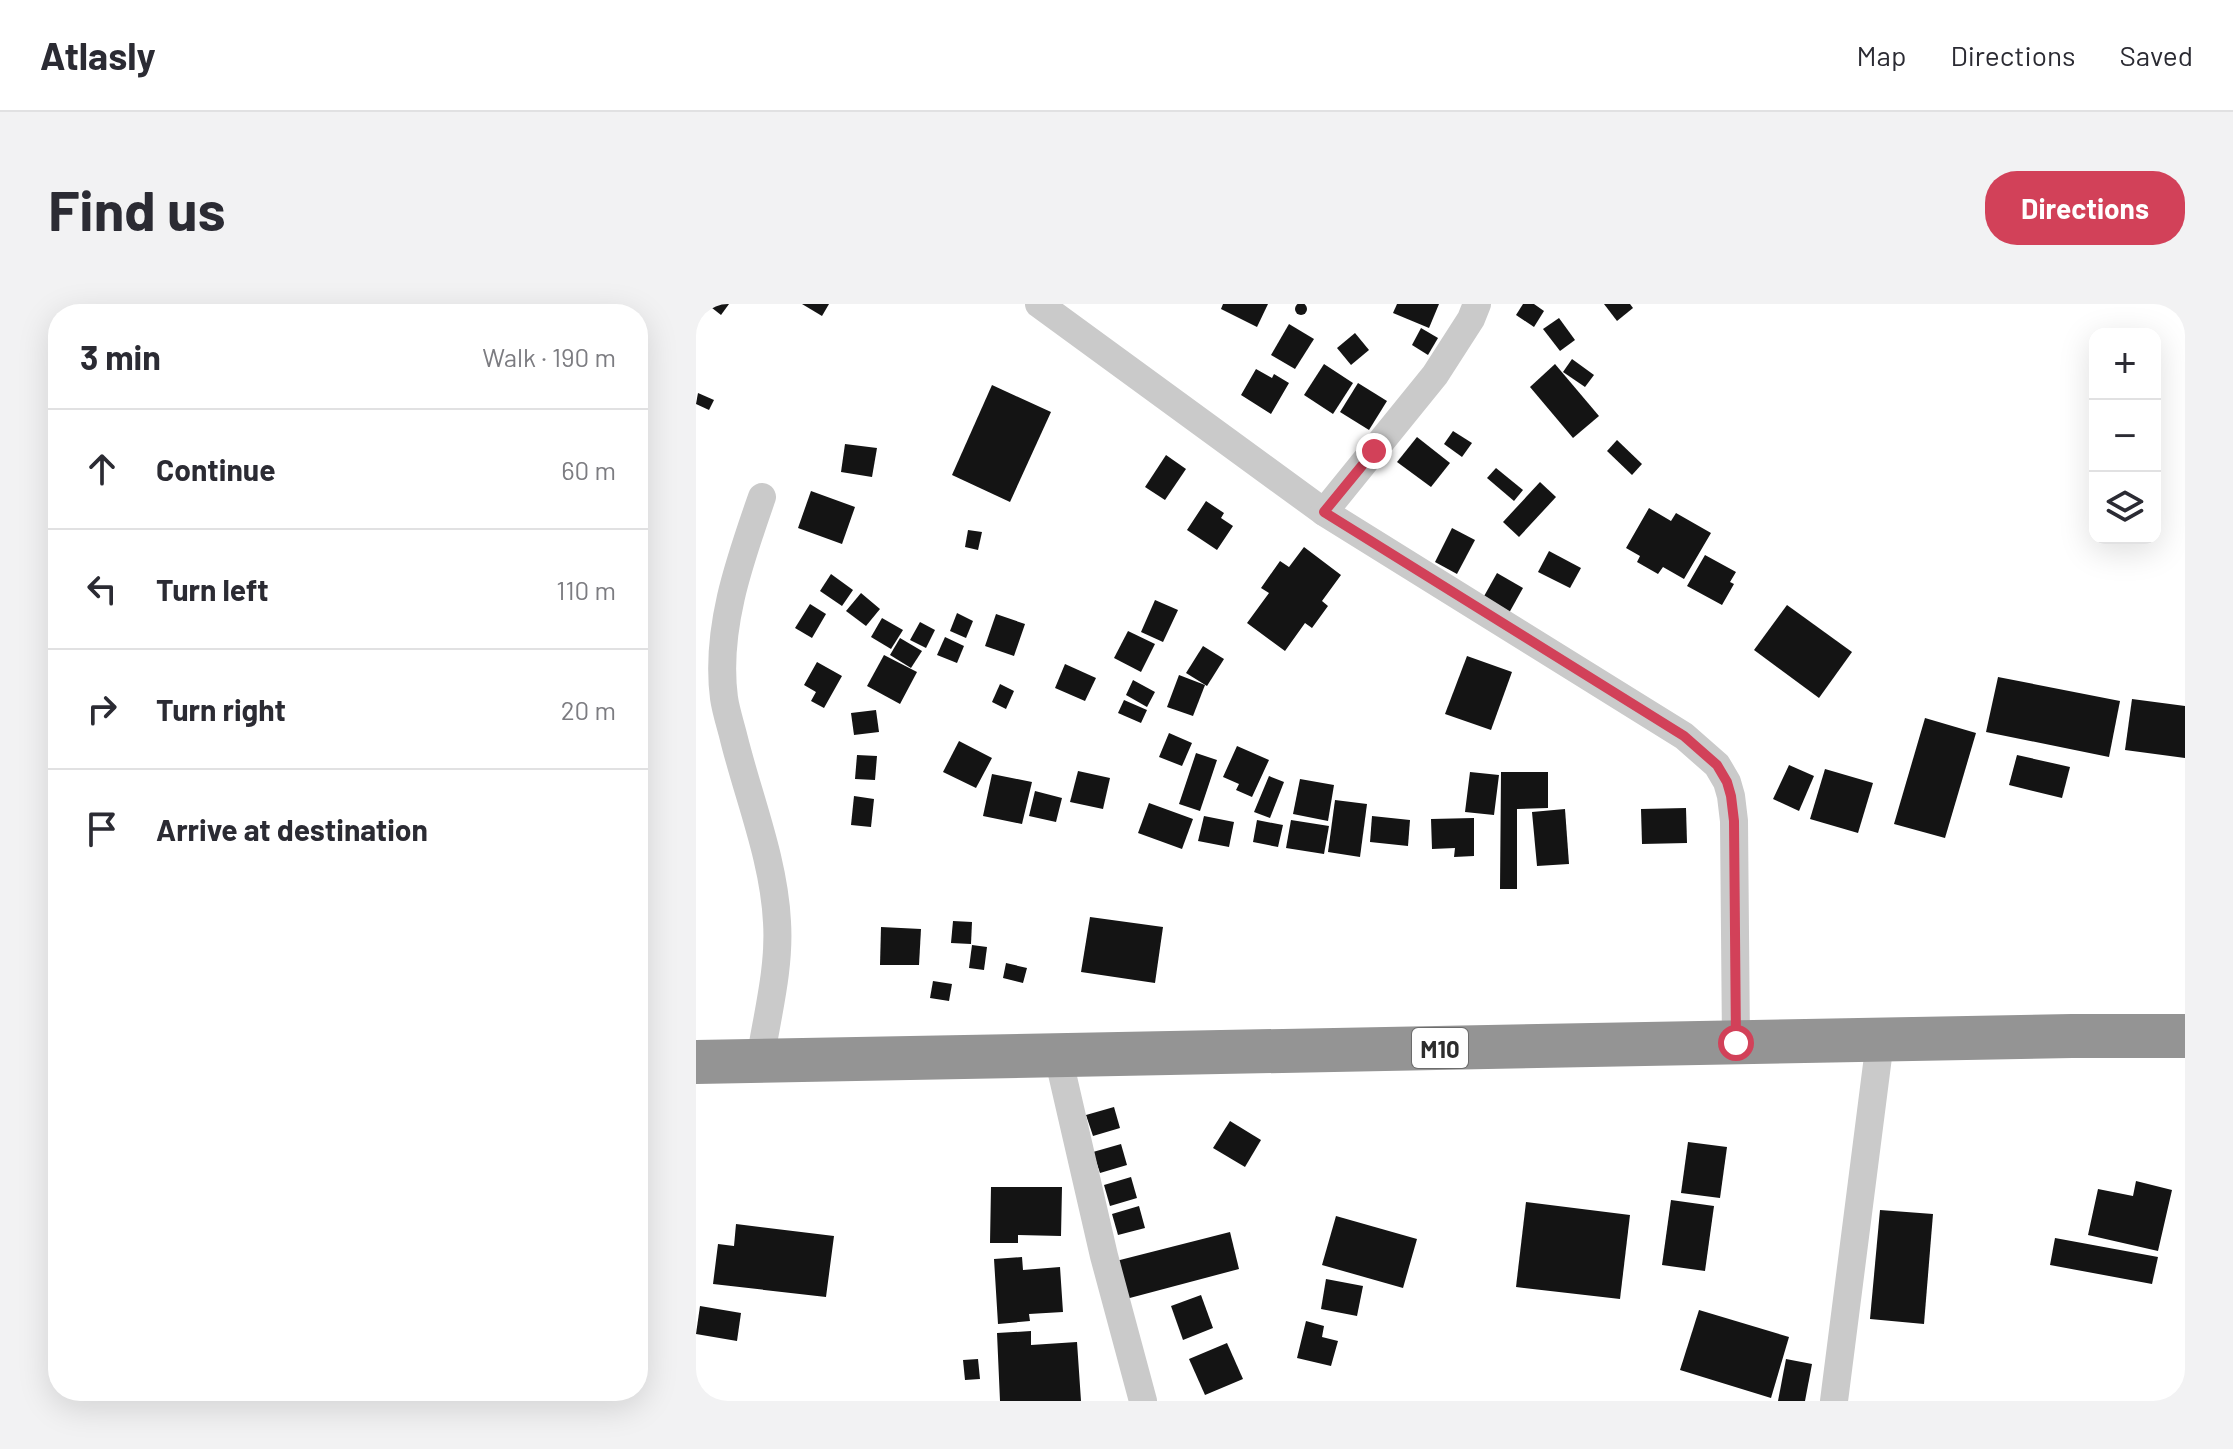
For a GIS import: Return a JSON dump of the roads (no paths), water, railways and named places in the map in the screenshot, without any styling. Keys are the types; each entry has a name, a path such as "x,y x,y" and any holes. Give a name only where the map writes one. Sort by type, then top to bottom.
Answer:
{"highway":[{"name":"M10","path":"696,1062 2185,1036"}],"street":[{"path":"1039,304 1324,512 1684,736 1717,765 1727,782 1734,821 1736,1043"},
{"path":"1324,512 1435,375 1471,319 1477,304"},
{"path":"760,1061 778,923 772,880 724,698 723,652 741,557 762,497"},
{"path":"1834,1401 1880,1041"},
{"path":"1058,1056 1104,1256 1143,1401"}]}
